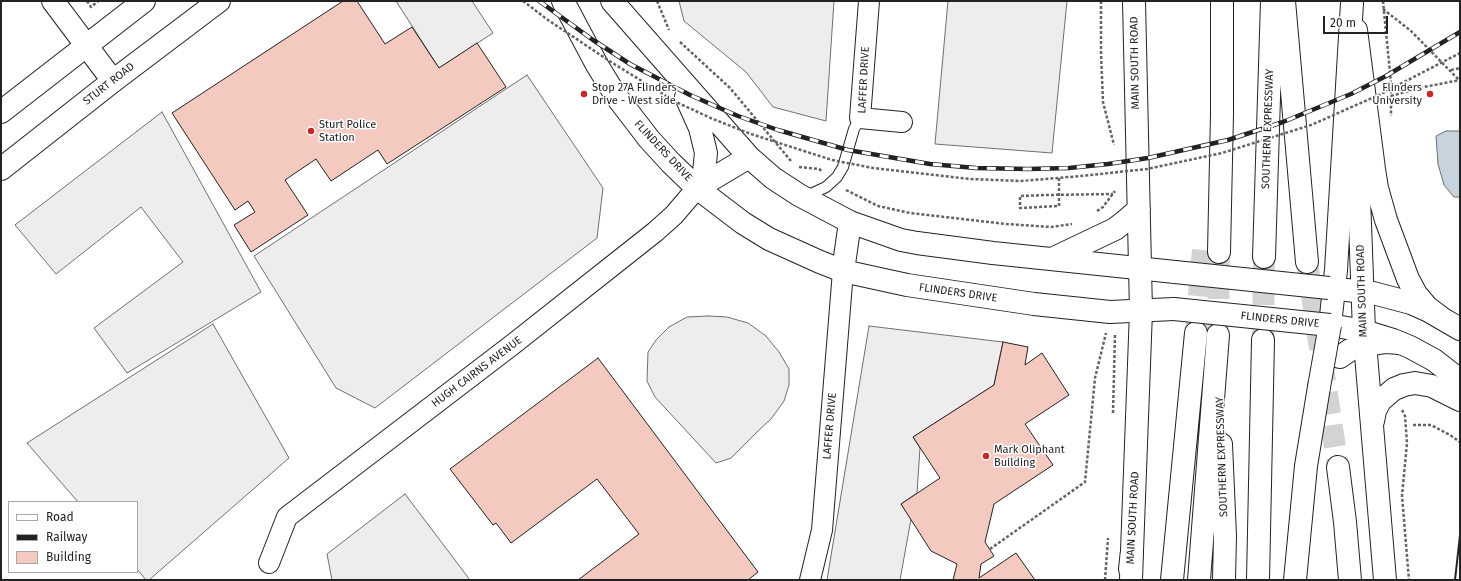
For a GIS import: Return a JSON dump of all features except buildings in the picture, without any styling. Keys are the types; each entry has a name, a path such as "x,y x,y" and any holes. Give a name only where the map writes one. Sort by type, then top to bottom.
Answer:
{"main road":[{"path":"53,1 113,81"},
{"path":"1,112 144,1"},
{"name":"STURT ROAD","path":"1,169 113,81 219,1"},
{"path":"556,1 572,21"},
{"name":"FLINDERS DRIVE","path":"563,1 572,21 601,71 633,119 670,163 697,188 743,223 769,239 843,271 901,284 1027,303 1110,312 1174,309 1332,307 1362,291 1411,303 1439,316 1460,329"},
{"name":"FLINDERS DRIVE","path":"612,1 749,157 773,178 799,195 850,222 901,240 917,243 993,253 1175,272 1332,307 1364,338"},
{"name":"MAIN SOUTH ROAD","path":"1130,580 1141,311 1134,1"},
{"path":"1211,251 1222,114 1222,1"},
{"name":"SOUTHERN EXPRESSWAY","path":"1264,257 1272,1"},
{"path":"1284,1 1307,262"},
{"path":"1295,580 1306,466 1332,307 1352,2"},
{"path":"1352,2 1374,169 1383,207 1408,279 1421,301 1439,316"},
{"name":"MAIN SOUTH ROAD","path":"1352,2 1364,338 1385,580"},
{"path":"675,74 698,123 704,142 706,162 702,179 697,188"},
{"path":"697,188 749,157"},
{"path":"1052,259 1115,229 1139,209"},
{"path":"843,271 850,222"},
{"path":"1172,580 1196,333"},
{"name":"SOUTHERN EXPRESSWAY","path":"1199,580 1218,335 1225,536 1224,580"},
{"path":"1319,387 1327,369 1364,338 1400,343 1434,360 1460,380"},
{"path":"1258,580 1263,340"},
{"path":"1373,429 1375,411 1380,401 1400,386 1415,383 1423,384 1460,400"},
{"path":"1338,467 1350,580"}],"street":[{"name":"LAFFER DRIVE","path":"869,1 860,118 902,122"},
{"name":"HUGH CAIRNS AVENUE","path":"269,563 287,517 512,345 649,237 674,215 697,188"},
{"name":"LAFFER DRIVE","path":"810,580 822,530 843,271"}],"lane":[{"path":"799,195 819,191 838,177 843,167 854,129 860,118"}],"path":[{"path":"87,1 91,7 98,1"},
{"path":"523,1 548,20 610,62 676,102 713,119 751,134 832,160 880,169 970,179 1022,181 1147,170 1222,153 1311,125 1379,95 1460,53"},
{"path":"657,1 670,34"},
{"path":"1101,1 1103,102 1116,151"},
{"path":"1383,1 1391,83 1391,120"},
{"path":"1383,8 1411,31 1460,80"},
{"path":"676,39 730,88 795,166 801,168 819,169 849,192 878,206 910,213 1006,224 1051,226 1078,223"},
{"path":"1450,71 1460,68"},
{"path":"1391,96 1424,87 1460,80"},
{"path":"1116,167 1116,174"},
{"path":"1059,178 1059,192 1059,199 1059,206 1020,208 1020,196 1054,195 1062,195 1069,195 1084,194 1113,194"},
{"path":"1096,212 1103,207 1116,190"},
{"path":"990,549 1085,482 1095,378 1107,330"},
{"path":"1113,417 1115,332"},
{"path":"1402,408 1405,416 1407,431 1402,496 1409,580"},
{"path":"1413,425 1431,425 1460,442"},
{"path":"1105,580 1109,532"}],"shaded area":[{"path":"396,1 472,1 493,33 439,68"},
{"path":"679,1 834,1 826,121 773,107 746,72 684,21"},
{"path":"948,1 1067,1 1052,153 935,144"},
{"path":"527,75 603,188 597,238 375,408 336,388 254,256"},
{"path":"162,112 261,292 127,373 94,328 183,262 141,207 56,274 15,225"},
{"path":"1446,131 1460,132 1460,197 1454,197 1444,185 1438,164 1436,136"},
{"path":"687,317 727,317 748,323 766,336 779,352 789,369 789,385 784,401 771,419 731,458 716,463 655,397 647,381 648,352 656,340 669,327"},
{"path":"213,324 289,458 149,580 146,580 138,570 138,501 77,501 27,443"},
{"path":"869,326 1003,342 994,385 913,437 920,448 917,493 901,504 911,519 900,580 827,580"},
{"path":"405,494 470,580 332,580 327,554"}],"tunnel":[{"path":"1196,329 1203,250"},
{"path":"1218,332 1219,252"},
{"path":"1263,338 1264,257"},
{"path":"1307,262 1338,467"}],"railway":[{"path":"539,1 593,40 630,64 690,95 738,116 778,130 848,150 930,164 976,168 1069,168 1108,164 1148,158 1228,140 1283,122 1351,94 1386,76 1460,32"}],"wall":[{"path":"1455,580 1460,535"}],"place":[{"name":"Stop 27A Flinders Drive - West side","path":"584,94"},
{"name":"Flinders University","path":"1430,94"},
{"name":"Sturt Police Station","path":"311,131"},
{"name":"Mark Oliphant Building","path":"986,456"}]}
